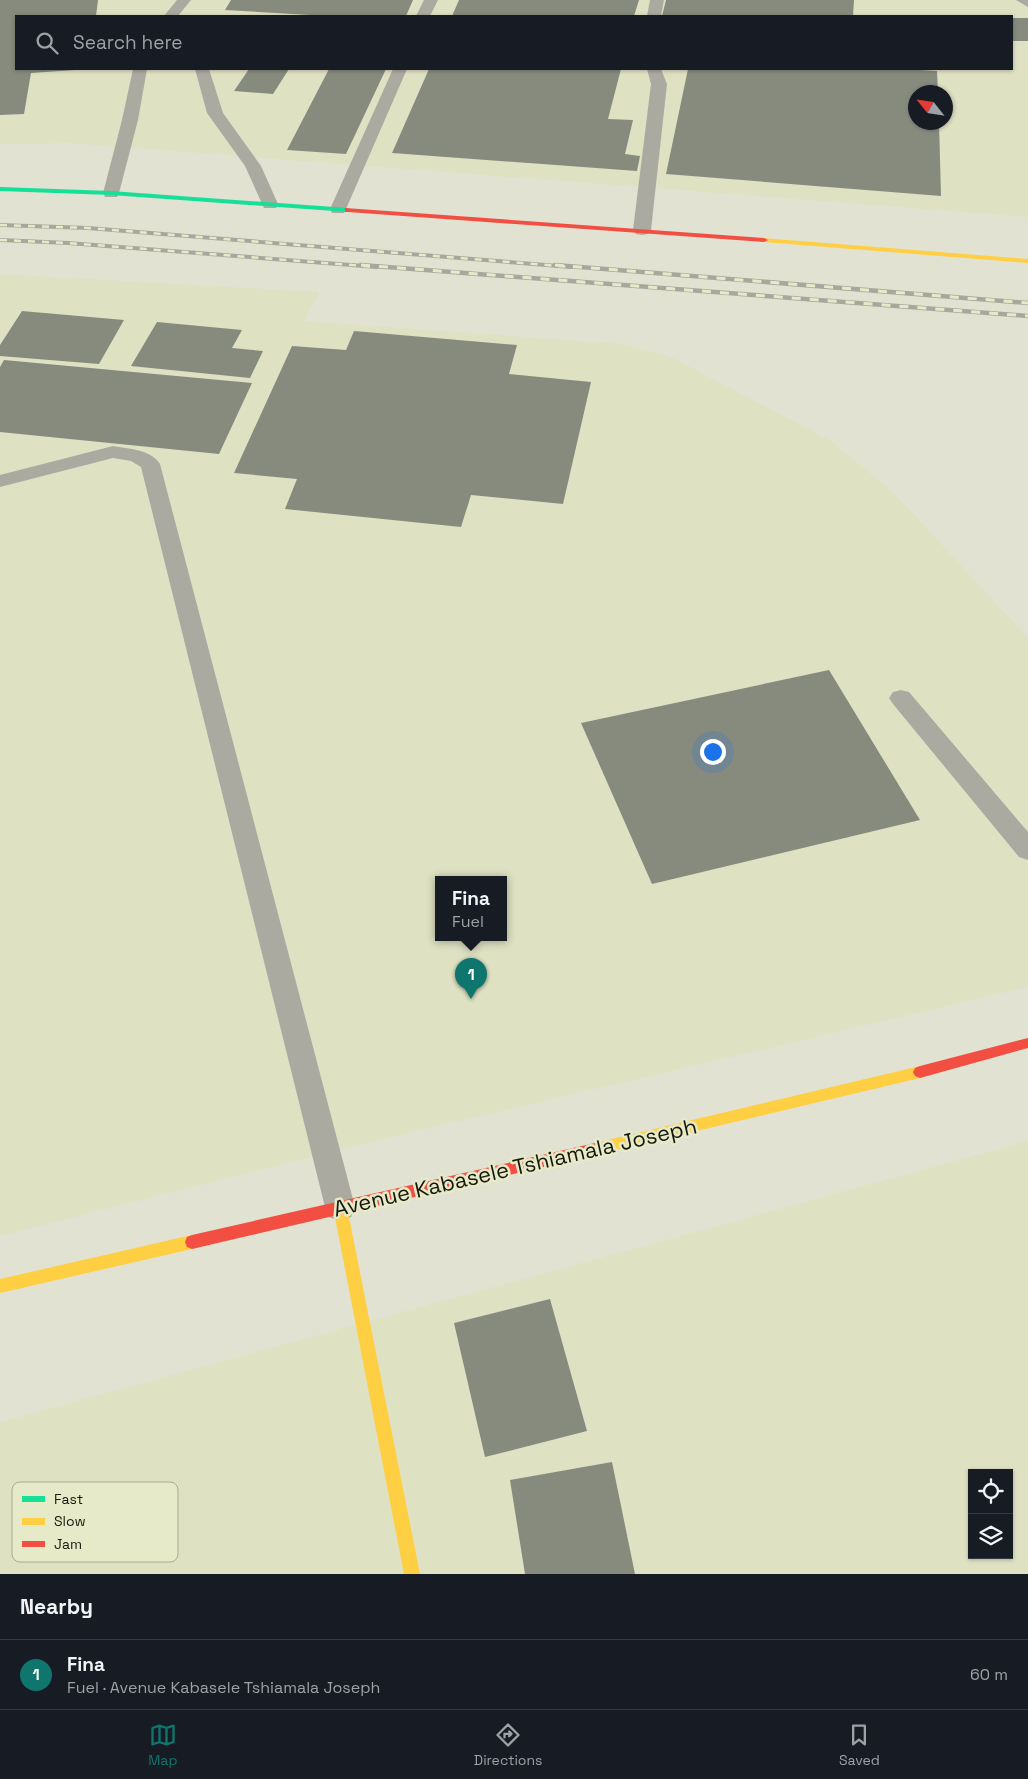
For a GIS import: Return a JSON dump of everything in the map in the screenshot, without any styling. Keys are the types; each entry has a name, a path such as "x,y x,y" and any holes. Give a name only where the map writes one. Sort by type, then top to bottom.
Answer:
{"main road":[{"path":"0,189 111,192 642,230 1028,261"},
{"name":"Avenue Kabasele Tshiamala Joseph","path":"0,1286 871,1084 1028,1043"},
{"path":"340,1207 412,1574"}],"lane":[{"path":"173,15 184,0"},
{"path":"424,15 431,0"},
{"path":"654,15 657,0"},
{"path":"1023,0 1028,3"},
{"path":"111,192 130,120 140,70"},
{"path":"202,70 215,113 253,166 270,204"},
{"path":"338,209 400,70"},
{"path":"642,230 659,84 654,70"},
{"path":"0,481 113,452 137,456 150,464 340,1207"},
{"path":"901,698 1028,850"}],"shaded area":[{"path":"0,0 1028,0 1028,217 70,143 0,144"},
{"path":"0,274 320,292 304,321 624,344 671,357 831,441 893,492 1028,638 1028,987 396,1136 0,1236"},
{"path":"1028,1141 1028,1574 0,1574 0,1422"}],"building":[{"path":"0,0 98,0 96,15 15,15 15,70 75,70 31,73 24,114 0,115"},
{"path":"231,0 413,0 406,15 310,15 225,10"},
{"path":"459,0 639,0 634,15 452,15"},
{"path":"666,0 854,0 853,15 662,15"},
{"path":"1013,18 1028,18 1028,41 1013,41"},
{"path":"248,70 288,70 273,94 234,91"},
{"path":"328,70 386,70 346,154 287,150"},
{"path":"429,70 621,70 608,119 633,120 625,154 640,156 637,171 392,153"},
{"path":"688,70 937,71 938,85 908,85 908,130 939,130 941,196 666,174"},
{"path":"22,311 124,320 99,364 0,356 0,345"},
{"path":"157,322 242,330 232,348 263,351 250,378 131,366"},
{"path":"354,331 517,345 509,374 591,382 563,504 471,495 461,527 285,509 297,479 234,473 292,346 346,350"},
{"path":"4,360 252,383 219,454 0,432 0,367"},
{"path":"829,670 920,820 652,884 581,723"},
{"path":"550,1299 587,1431 485,1457 454,1323"},
{"path":"612,1462 635,1574 525,1574 510,1480"}],"railway":[{"path":"0,225 88,228 571,267"},
{"path":"0,240 68,243 377,267"},
{"path":"361,265 1028,316"},
{"path":"555,265 1028,303"}],"traffic: fast":[{"path":"0,189 111,193 348,210"}],"traffic: slow":[{"path":"764,240 1028,261"},
{"path":"595,1149 920,1072"},
{"path":"340,1207 412,1574"},
{"path":"0,1286 192,1242"}],"traffic: jam":[{"path":"348,210 764,240"},
{"path":"920,1072 1028,1043"},
{"path":"192,1242 595,1149"}],"place":[{"name":"Fina","path":"471,999"}]}
